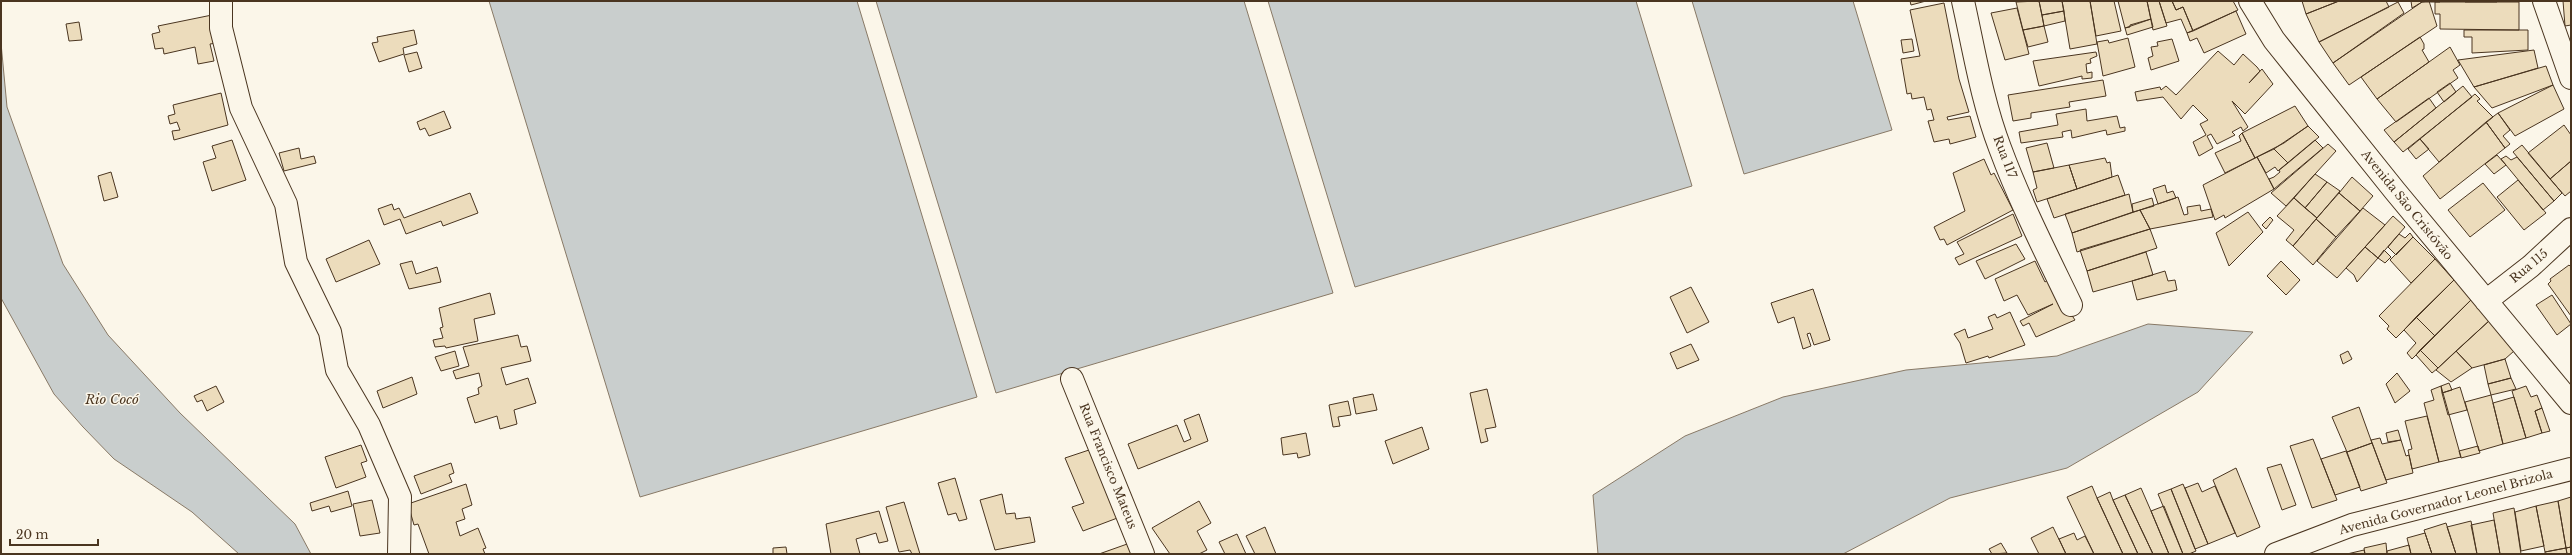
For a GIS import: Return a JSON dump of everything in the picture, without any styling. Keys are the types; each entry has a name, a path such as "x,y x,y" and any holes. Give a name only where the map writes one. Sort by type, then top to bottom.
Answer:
{"street":[{"path":"220,1 221,28 241,108 286,204 296,262 330,332 337,370 370,424 400,497 400,554"},
{"name":"Rua 117","path":"1963,1 1986,106 2000,147 2031,222 2071,305"},
{"name":"Avenida São Cristóvão","path":"2250,1 2274,40 2571,403"},
{"path":"2544,1 2571,78"},
{"name":"Rua 115","path":"2486,301 2531,266 2571,229"},
{"name":"Rua Francisco Mateus","path":"1072,378 1143,554"},
{"name":"Avenida Governador Leonel Brizola","path":"2276,554 2352,525 2571,469"}],"water":[{"path":"489,1 857,1 977,397 640,497"},
{"path":"876,1 1244,1 1333,293 996,393"},
{"path":"1268,1 1636,1 1692,186 1355,287"},
{"path":"1692,1 1853,1 1892,130 1744,174"},
{"name":"Rio Cocó","path":"1,43 7,107 63,264 108,335 180,413 295,524 311,554 239,554 192,512 114,459 54,394 1,298"},
{"path":"2148,324 2253,332 2198,392 2067,468 1950,498 1843,554 1598,554 1593,495 1685,436 1783,397 1906,370 2057,356"}],"building":[{"path":"1910,1 1926,1 1911,5"},
{"path":"2039,1 2062,1 2064,11 2042,15"},
{"path":"2039,1 2044,26 2023,30 2016,2"},
{"path":"2062,1 2090,1 2097,44 2070,49"},
{"path":"2090,1 2114,1 2121,31 2096,36"},
{"path":"2118,1 2147,1 2151,19 2125,28"},
{"path":"2147,1 2159,1 2167,26 2153,30"},
{"path":"2159,1 2172,1 2176,10 2183,7 2193,31 2187,33 2181,19 2166,23"},
{"path":"2172,1 2233,1 2238,10 2193,31 2183,7 2176,10"},
{"path":"2302,1 2339,1 2306,14"},
{"path":"2339,1 2386,1 2389,7 2319,42 2306,14"},
{"path":"2411,1 2440,2 2422,2 2412,8"},
{"path":"2429,1 2437,26 2349,85 2333,63 2422,2"},
{"path":"2465,1 2497,2 2465,2"},
{"path":"2563,1 2571,1 2571,25 2565,26"},
{"path":"2398,2 2404,13 2333,63 2319,42"},
{"path":"2435,2 2519,2 2519,30 2440,29 2440,14 2435,14"},
{"path":"1944,3 1959,79 1969,112 1947,117 1948,120 1970,116 1976,137 1950,144 1949,139 1934,142 1928,121 1934,120 1931,109 1927,110 1924,97 1912,99 1911,93 1907,94 1901,59 1920,56 1910,10"},
{"path":"2017,8 2029,54 2005,60 1991,13"},
{"path":"2064,11 2065,21 2044,26 2042,15"},
{"path":"2236,11 2246,34 2204,53 2197,38 2190,41 2187,33"},
{"path":"212,15 217,43 210,44 214,61 198,64 195,47 164,54 163,48 155,49 152,34 160,32 158,26"},
{"path":"2151,19 2153,27 2127,35 2125,28"},
{"path":"79,22 82,40 69,41 66,24"},
{"path":"2044,26 2048,42 2028,47 2023,30"},
{"path":"414,30 417,44 403,48 404,54 379,62 372,43 378,42 377,37"},
{"path":"2464,30 2528,30 2528,50 2472,53 2472,37 2464,37"},
{"path":"2420,37 2424,44 2424,49 2422,50 2429,62 2377,99 2361,77"},
{"path":"2128,38 2135,67 2103,76 2097,42 2108,40 2109,43"},
{"path":"1912,39 1914,51 1903,53 1901,40"},
{"path":"2172,39 2179,61 2151,70 2148,58 2153,56 2151,47 2158,46 2157,42"},
{"path":"2450,47 2460,65 2453,70 2458,78 2396,122 2377,99"},
{"path":"2534,50 2538,68 2474,87 2458,60"},
{"path":"2218,51 2234,65 2243,54 2257,67 2260,71 2249,83 2262,69 2273,84 2245,114 2232,101 2248,127 2243,131 2241,127 2232,132 2235,135 2217,144 2211,134 2207,136 2213,148 2199,156 2193,142 2206,135 2200,124 2208,120 2193,105 2181,119 2163,97 2137,101 2135,92 2160,87 2161,90 2166,86 2176,95"},
{"path":"417,52 422,68 409,72 404,55"},
{"path":"2096,52 2097,56 2090,59 2091,63 2086,64 2087,73 2092,72 2092,78 2082,79 2082,76 2039,86 2033,61"},
{"path":"2546,66 2553,85 2492,108 2474,87"},
{"path":"2103,80 2106,96 2069,102 2070,107 2031,113 2031,118 2013,121 2008,95"},
{"path":"2450,83 2456,92 2444,102 2437,92"},
{"path":"2553,85 2564,109 2515,136 2498,113"},
{"path":"2463,86 2472,97 2403,152 2394,142"},
{"path":"221,93 228,125 174,140 172,131 180,130 177,122 170,124 168,116 175,114 173,105"},
{"path":"2475,94 2480,99 2477,101 2493,117 2439,162 2420,139"},
{"path":"2429,98 2436,108 2394,142 2384,130"},
{"path":"2295,106 2308,126 2284,143 2255,158 2242,133"},
{"path":"2086,109 2087,121 2117,116 2120,128 2125,127 2125,131 2107,135 2106,130 2072,138 2071,130 2062,132 2063,137 2021,143 2019,132 2058,125 2056,114"},
{"path":"444,111 451,128 429,136 425,128 420,130 417,122"},
{"path":"2498,113 2510,130 2503,136 2510,144 2505,148 2486,122"},
{"path":"2486,122 2505,148 2440,199 2423,176"},
{"path":"2564,125 2571,135 2571,161 2550,179 2528,153"},
{"path":"2308,126 2319,137 2288,163 2274,149"},
{"path":"2242,133 2255,158 2225,173 2215,153 2241,141 2239,136"},
{"path":"2420,139 2429,149 2416,159 2408,149"},
{"path":"232,140 246,180 212,191 203,162 216,158 212,146"},
{"path":"2315,140 2323,148 2274,189 2269,179 2280,172 2279,170"},
{"path":"2047,143 2054,168 2033,172 2026,148"},
{"path":"2328,144 2336,151 2286,206 2271,193"},
{"path":"2522,145 2562,193 2554,201 2513,152"},
{"path":"299,148 301,159 314,156 316,163 284,171 279,153"},
{"path":"2274,149 2288,163 2278,171 2275,167 2266,173 2257,157"},
{"path":"2497,155 2506,165 2494,174 2485,164"},
{"path":"2506,156 2511,160 2517,157 2554,201 2543,210 2501,159"},
{"path":"2257,157 2274,189 2225,218 2224,215 2215,220 2203,185"},
{"path":"2105,158 2107,163 2110,162 2112,177 2077,189 2069,165"},
{"path":"1984,159 1991,175 1994,173 2013,210 1947,245 1944,239 1940,240 1934,227 1965,211 1953,173"},
{"path":"2571,161 2571,191 2565,196 2550,179"},
{"path":"2069,165 2077,189 2037,202 2033,190 2037,188 2033,172"},
{"path":"111,172 118,197 104,201 98,176"},
{"path":"2315,174 2327,182 2305,208 2294,198"},
{"path":"2118,175 2125,195 2054,218 2047,199"},
{"path":"2352,177 2373,196 2360,211 2339,193"},
{"path":"2518,180 2546,213 2524,230 2497,197"},
{"path":"2327,182 2340,191 2317,218 2305,208"},
{"path":"2483,183 2505,210 2470,237 2448,210"},
{"path":"2165,185 2167,193 2173,191 2176,198 2158,204 2153,189"},
{"path":"470,193 478,213 443,226 441,221 406,234 400,219 384,225 378,209 392,204 394,210 399,208 404,218"},
{"path":"2339,193 2360,211 2336,237 2316,219"},
{"path":"2129,194 2133,212 2072,233 2065,214"},
{"path":"2178,197 2184,215 2188,214 2187,207 2200,205 2201,211 2211,209 2213,217 2150,229 2140,210"},
{"path":"2152,198 2154,206 2133,212 2132,204"},
{"path":"2294,198 2317,218 2293,246 2286,240 2294,230 2277,216"},
{"path":"2363,208 2385,225 2337,278 2317,261"},
{"path":"2140,210 2150,229 2077,252 2072,233"},
{"path":"2248,212 2263,232 2229,266 2216,233"},
{"path":"2013,214 2022,236 1959,265 1955,258 1964,254 1957,242"},
{"path":"2393,216 2405,227 2378,258 2365,247"},
{"path":"2270,217 2273,220 2266,229 2262,225"},
{"path":"2316,219 2336,237 2313,265 2293,246"},
{"path":"2150,229 2157,248 2087,271 2080,250"},
{"path":"2410,233 2413,237 2396,255 2388,247 2399,234 2405,238"},
{"path":"2413,237 2435,259 2411,283 2390,260"},
{"path":"369,240 380,264 336,282 326,259"},
{"path":"2016,244 2025,259 1985,279 1976,261"},
{"path":"2365,247 2378,258 2357,282 2354,275 2346,268"},
{"path":"2384,250 2391,257 2385,263 2378,258"},
{"path":"2146,252 2153,275 2093,292 2087,271"},
{"path":"2435,259 2454,280 2396,338 2387,329 2389,326 2379,316"},
{"path":"412,261 416,274 437,267 441,282 409,289 400,264"},
{"path":"2035,261 2045,282 2048,280 2075,320 2036,337 2029,323 2023,326 2020,321 2053,304 2028,315 2017,295 2004,301 1995,279"},
{"path":"2281,261 2300,280 2286,295 2267,276"},
{"path":"2569,265 2571,267 2571,316 2548,284 2551,281 2550,279"},
{"path":"2165,271 2168,281 2175,280 2177,290 2137,300 2132,281"},
{"path":"2454,280 2473,298 2435,336 2416,317"},
{"path":"1691,287 1709,322 1687,333 1670,297"},
{"path":"1813,289 1830,340 1814,345 1810,333 1807,334 1811,346 1803,349 1794,317 1778,323 1771,303"},
{"path":"490,293 495,314 474,319 478,341 446,348 445,346 435,347 433,340 443,338 440,328 443,327 439,308"},
{"path":"2552,295 2571,324 2557,335 2536,305"},
{"path":"2475,296 2490,320 2438,368 2420,350"},
{"path":"2010,312 2025,345 1989,358 1988,356 1966,363 1960,343 1954,334 1965,329 1968,338 1993,329 1988,317 1995,314 1997,318"},
{"path":"2416,317 2435,336 2412,359 2407,353 2416,343 2404,330"},
{"path":"2490,320 2514,351 2505,359 2472,368 2456,351"},
{"path":"518,335 521,347 527,346 531,361 501,368 506,385 528,378 536,403 514,410 517,424 500,429 497,416 475,423 467,398 479,394 478,388 482,386 479,373 456,379 453,371 469,366 463,347"},
{"path":"1691,344 1699,360 1677,369 1670,353"},
{"path":"2420,350 2438,368 2432,373 2416,355"},
{"path":"455,351 459,366 441,371 435,357"},
{"path":"2348,351 2352,359 2343,364 2340,355"},
{"path":"2456,351 2472,368 2451,382 2436,370"},
{"path":"2505,359 2511,378 2488,384 2484,365"},
{"path":"2397,373 2410,391 2395,403 2386,384"},
{"path":"412,377 417,394 383,408 377,391"},
{"path":"2511,378 2516,389 2491,395 2488,384"},
{"path":"2449,383 2452,390 2442,393 2441,386"},
{"path":"216,386 224,402 207,411 202,400 197,402 194,396"},
{"path":"2441,386 2461,457 2439,462 2424,403 2434,400 2431,390"},
{"path":"2526,386 2531,397 2537,395 2542,408 2535,411 2542,433 2526,438 2512,391"},
{"path":"2460,387 2467,410 2448,415 2442,393"},
{"path":"1487,389 1496,427 1485,429 1488,441 1481,443 1470,393"},
{"path":"1373,394 1377,410 1356,414 1353,398"},
{"path":"2491,395 2503,444 2479,451 2465,402"},
{"path":"2514,397 2526,438 2503,444 2493,403"},
{"path":"1348,401 1351,415 1338,417 1340,426 1333,427 1329,405"},
{"path":"2359,407 2372,443 2347,452 2332,417"},
{"path":"2542,408 2550,431 2542,433 2535,411"},
{"path":"1199,414 1208,441 1138,469 1128,444 1177,425 1184,442 1191,439 1184,420"},
{"path":"2427,416 2439,462 2412,469 2408,450 2412,449 2405,421"},
{"path":"1422,427 1429,449 1393,464 1385,441"},
{"path":"2398,430 2401,440 2388,442 2386,433"},
{"path":"1306,433 1310,455 1298,458 1297,453 1283,455 1281,438"},
{"path":"2380,438 2382,444 2401,440 2406,456 2409,455 2413,473 2386,480 2371,440"},
{"path":"2313,439 2337,500 2312,508 2290,446"},
{"path":"2372,443 2387,483 2361,491 2347,452"},
{"path":"361,445 367,461 361,463 366,477 336,488 325,457"},
{"path":"2478,446 2480,453 2461,458 2459,451"},
{"path":"1089,450 1120,517 1083,531 1072,507 1084,503 1065,458"},
{"path":"2346,451 2360,487 2335,495 2321,459"},
{"path":"451,463 454,473 449,475 452,482 421,494 414,476"},
{"path":"2281,464 2296,505 2282,510 2267,468"},
{"path":"2236,468 2260,527 2237,537 2213,480"},
{"path":"955,478 967,519 959,521 956,513 948,515 938,483"},
{"path":"2198,483 2202,492 2215,486 2235,533 2208,544 2185,488"},
{"path":"466,484 472,505 462,509 465,519 456,522 460,536 478,528 486,548 483,549 485,554 429,554 418,524 414,525 408,504"},
{"path":"2183,484 2208,544 2195,549 2171,489"},
{"path":"2092,486 2123,554 2094,554 2067,497"},
{"path":"2141,488 2169,554 2153,554 2125,495"},
{"path":"2171,489 2196,551 2189,554 2183,554 2158,494"},
{"path":"348,491 352,506 331,512 329,506 312,511 310,503"},
{"path":"2110,492 2138,554 2123,554 2097,498"},
{"path":"1002,494 1006,514 1015,513 1016,519 1030,517 1035,542 995,550 980,500"},
{"path":"2125,495 2153,554 2138,554 2113,500"},
{"path":"2571,497 2571,547 2566,548 2558,501"},
{"path":"372,500 380,533 360,536 353,504"},
{"path":"1199,501 1211,523 1197,531 1207,550 1199,554 1170,554 1152,528"},
{"path":"2558,501 2566,548 2545,552 2536,506"},
{"path":"904,502 920,554 912,554 910,550 899,552 886,507"},
{"path":"2164,506 2183,554 2169,554 2151,511"},
{"path":"2536,506 2544,546 2521,551 2515,512"},
{"path":"2514,508 2521,554 2500,554 2493,513"},
{"path":"879,511 888,541 879,543 876,533 856,539 860,554 831,554 826,524"},
{"path":"2494,520 2500,554 2477,554 2471,525"},
{"path":"2471,521 2477,554 2456,554 2447,527"},
{"path":"2446,523 2456,554 2432,554 2424,530"},
{"path":"1265,527 1276,554 1255,554 1246,536"},
{"path":"2053,527 2066,554 2039,554 2031,538"},
{"path":"2074,533 2077,540 2085,536 2094,554 2066,554 2059,539"},
{"path":"2425,533 2432,554 2411,554 2407,538"},
{"path":"1237,534 1246,554 1225,554 1219,542"},
{"path":"1130,543 1134,554 1099,554"},
{"path":"2001,543 2007,553 1992,554 1989,549"},
{"path":"2386,543 2387,554 2365,554 2364,548"},
{"path":"2409,545 2411,554 2387,554 2387,551"},
{"path":"786,547 787,554 773,554 773,548"},
{"path":"2571,547 2571,554 2567,554 2566,548"},
{"path":"2566,548 2567,554 2545,554 2545,552"},
{"path":"2364,550 2365,554 2347,554"}]}
